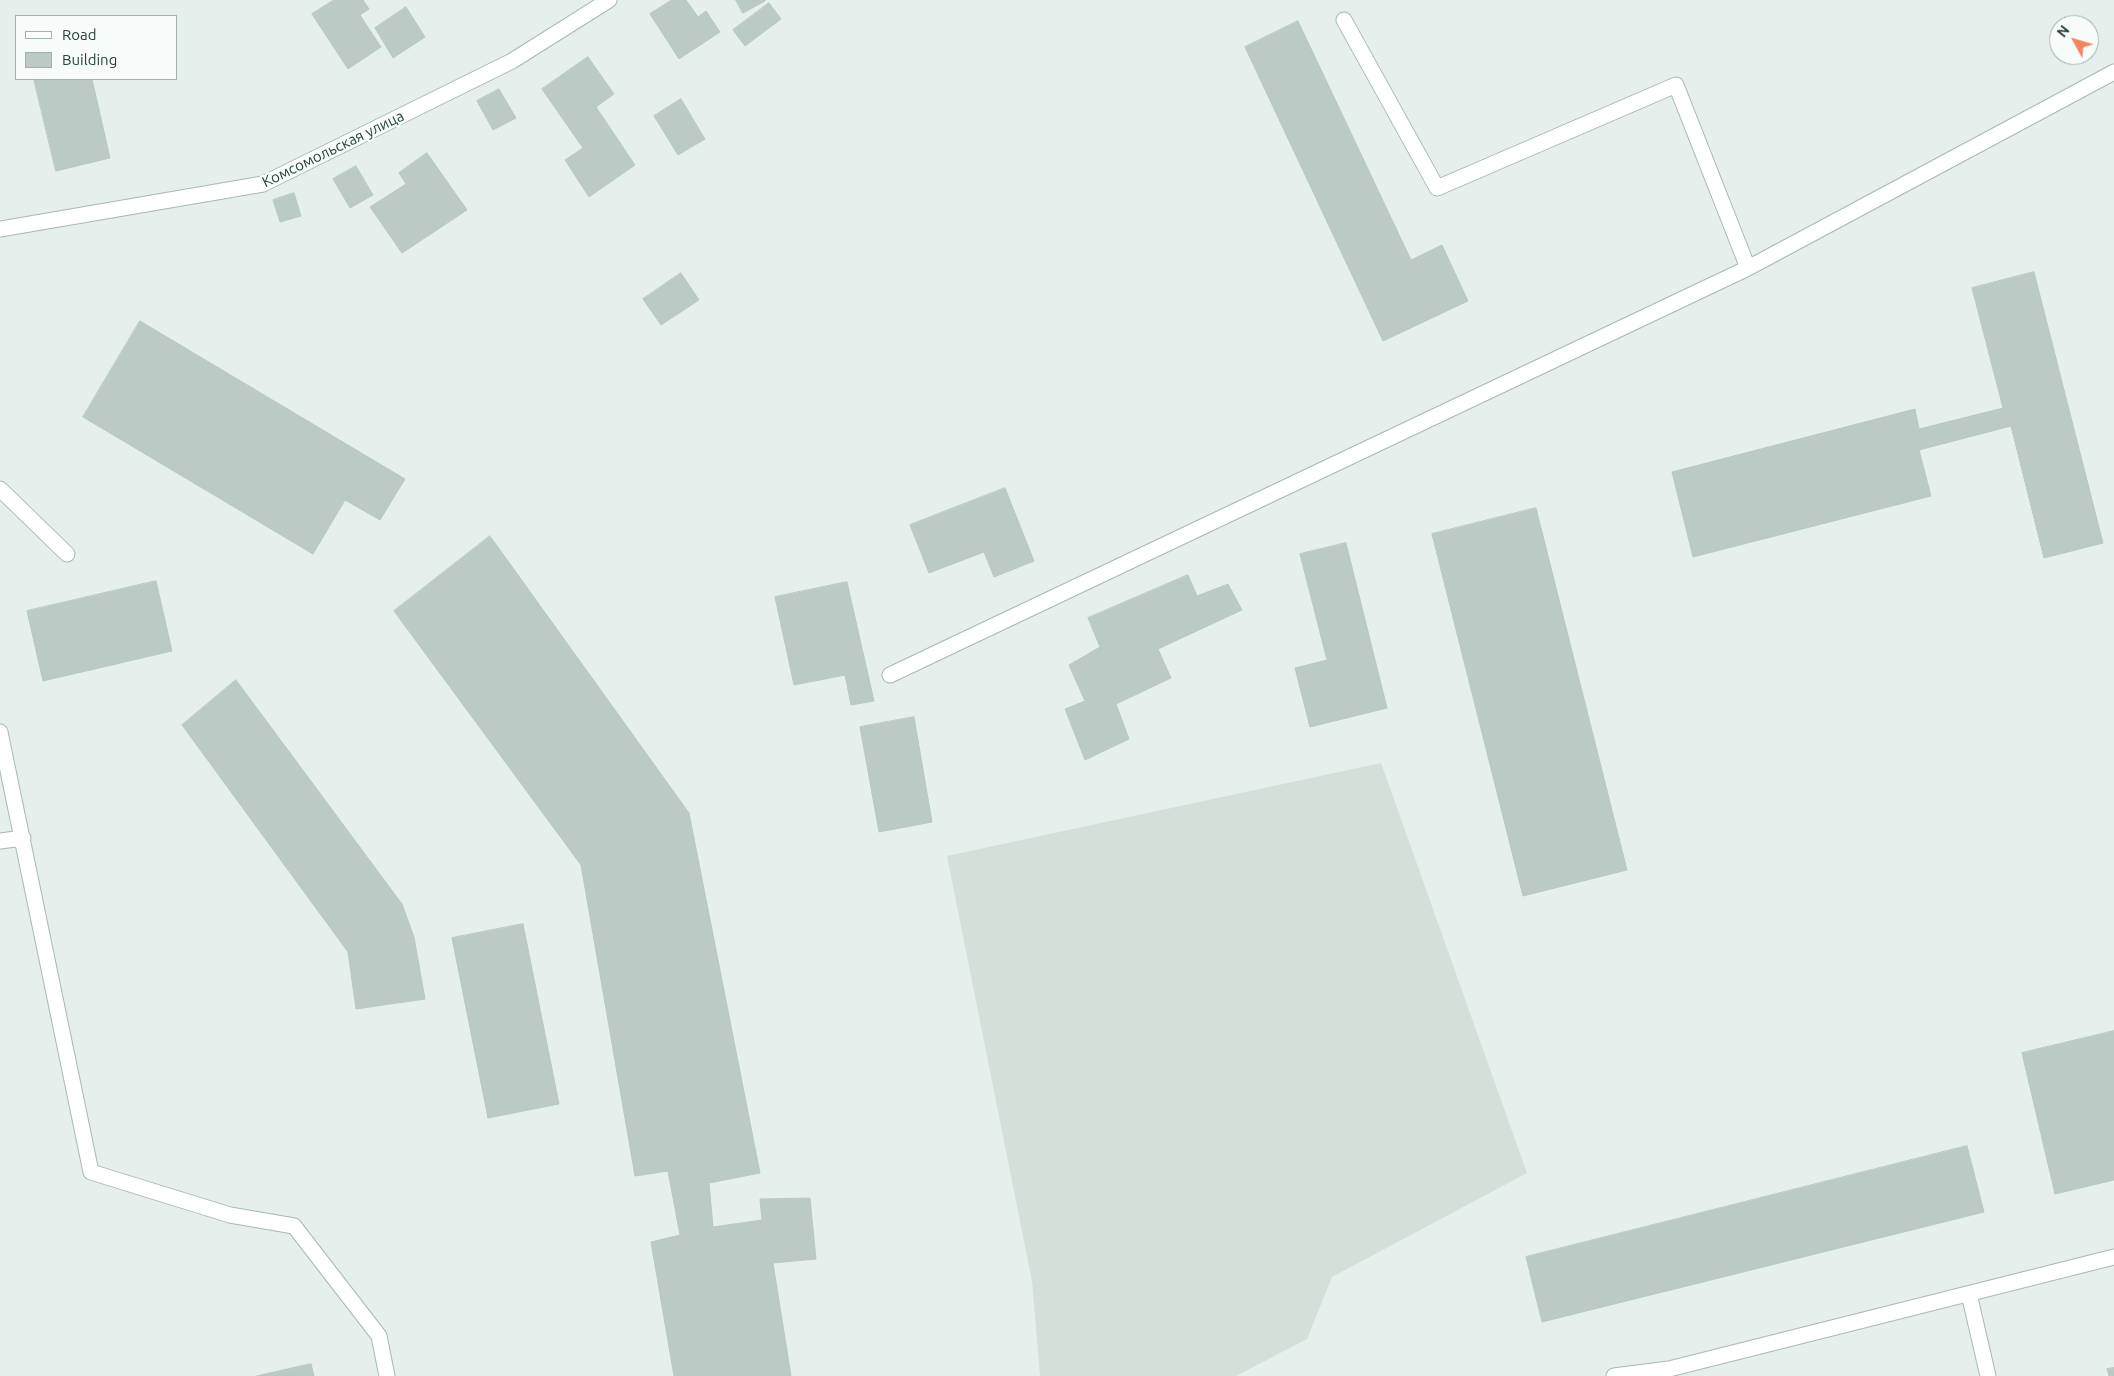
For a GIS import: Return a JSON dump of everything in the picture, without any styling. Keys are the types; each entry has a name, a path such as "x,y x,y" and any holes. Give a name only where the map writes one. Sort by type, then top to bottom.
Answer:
{"street":[{"name":"Комсомольская улица","path":"0,229 263,184 512,61 609,0"},
{"path":"1344,20 1437,188 1676,85 1748,268"},
{"path":"890,675 1748,268 2114,72"},
{"path":"0,488 67,554"},
{"path":"0,732 91,1172 230,1215 294,1226 379,1336 387,1376"},
{"path":"0,841 22,838"},
{"path":"1614,1376 1670,1372 2114,1257"},
{"path":"1969,1294 1988,1376"}],"shaded area":[{"path":"1381,763 1527,1173 1332,1277 1307,1339 1236,1376 1040,1376 1032,1281 947,856"}],"building":[{"path":"334,0 363,0 369,9 360,15 381,47 348,69 312,14"},
{"path":"672,0 686,0 698,17 706,11 720,32 679,59 650,14"},
{"path":"736,0 765,0 765,1 743,13"},
{"path":"769,3 781,19 745,46 733,30"},
{"path":"406,7 425,37 393,58 375,28"},
{"path":"1298,21 1411,260 1442,245 1468,301 1383,341 1245,47"},
{"path":"588,57 614,94 596,107 635,165 589,197 565,160 583,148 542,89"},
{"path":"34,80 92,80 110,158 56,171"},
{"path":"499,89 516,118 493,130 477,101"},
{"path":"681,99 705,139 678,155 654,116"},
{"path":"427,153 467,210 402,253 370,207 406,184 399,173"},
{"path":"356,166 373,195 350,208 333,179"},
{"path":"294,193 301,216 280,222 273,200"},
{"path":"2034,272 2103,543 2044,558 2011,426 1919,450 1931,496 1693,557 1672,472 1915,409 1919,429 2003,408 1972,288"},
{"path":"681,273 699,300 661,325 643,299"},
{"path":"140,321 405,479 380,520 345,500 313,554 83,417"},
{"path":"1005,488 1034,561 994,577 984,552 929,573 910,525"},
{"path":"1536,508 1627,870 1523,896 1432,534"},
{"path":"490,536 689,813 760,1173 709,1183 713,1227 762,1220 760,1199 810,1198 816,1259 773,1263 791,1376 674,1376 651,1242 680,1235 668,1171 635,1176 581,865 394,611"},
{"path":"1346,543 1387,708 1310,727 1295,668 1327,660 1300,554"},
{"path":"1188,575 1197,596 1228,584 1242,610 1158,649 1171,678 1116,704 1129,739 1085,760 1065,709 1085,701 1069,665 1100,647 1088,618"},
{"path":"156,581 172,651 43,681 27,611"},
{"path":"847,582 874,701 851,705 845,675 794,685 775,597"},
{"path":"236,680 402,904 414,937 425,999 356,1009 348,952 182,725"},
{"path":"914,717 932,822 879,832 860,727"},
{"path":"523,924 559,1104 488,1118 452,938"},
{"path":"2114,1031 2114,1180 2055,1194 2022,1053"},
{"path":"1967,1146 1984,1212 1542,1322 1526,1257"},
{"path":"311,1364 314,1376 257,1376"},
{"path":"2114,1368 2114,1376 2109,1376 2107,1369"}]}
